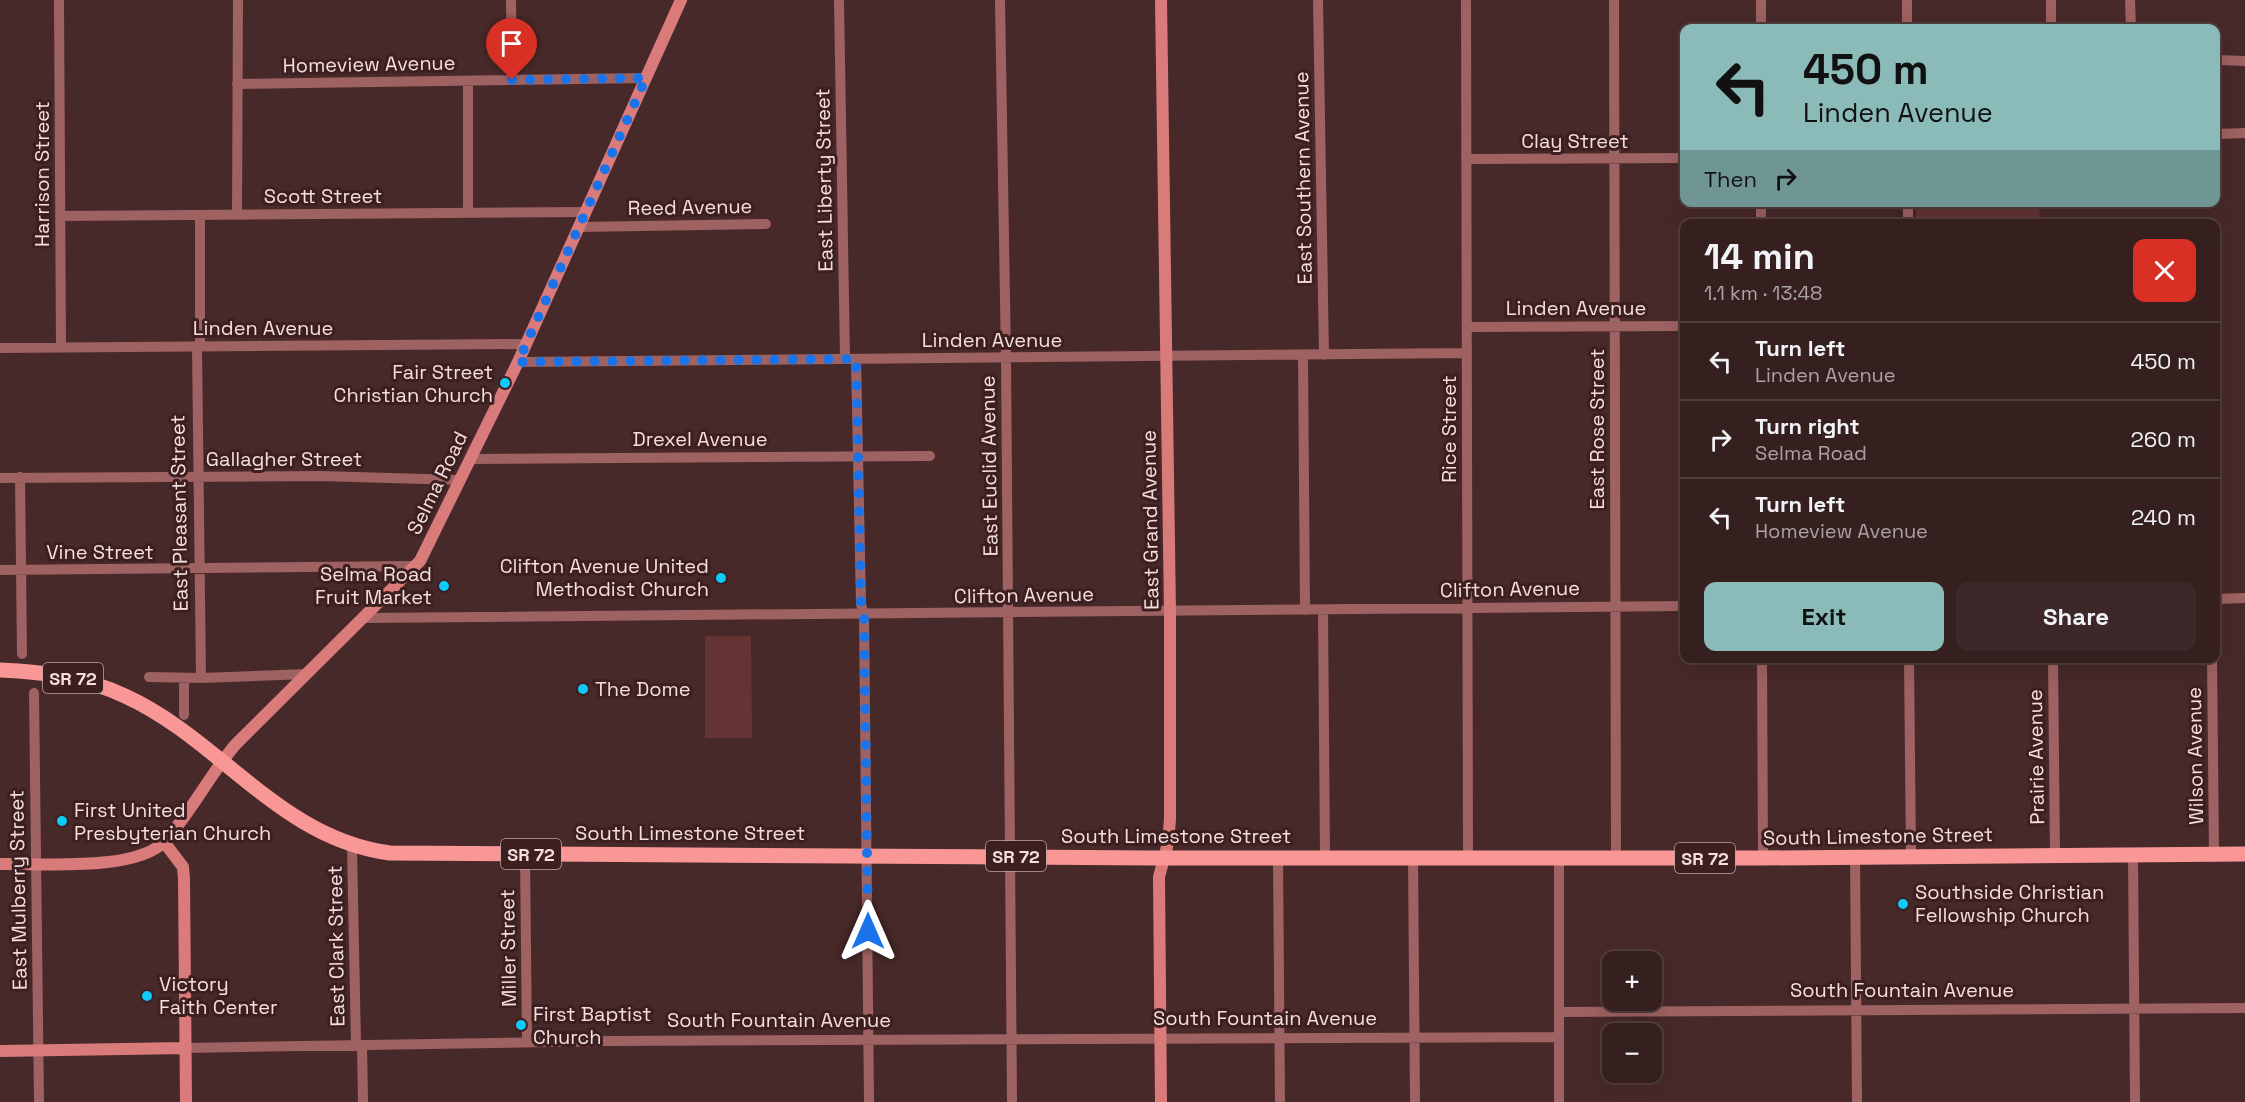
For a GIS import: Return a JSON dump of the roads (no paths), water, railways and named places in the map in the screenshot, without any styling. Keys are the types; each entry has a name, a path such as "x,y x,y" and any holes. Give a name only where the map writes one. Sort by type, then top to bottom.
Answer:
{"main road":[{"name":"SR 72","path":"0,670 72,677 100,685 142,705 187,734 221,762"},
{"name":"South Limestone Street","path":"221,762 295,819 352,846 390,853 867,854 1165,858 1763,858 2245,854"}],"street":[{"name":"Harrison Street","path":"59,0 61,348"},
{"path":"237,0 237,215"},
{"path":"511,0 512,80"},
{"name":"Selma Road","path":"221,762 416,566 518,362 681,0"},
{"name":"East Liberty Street","path":"839,0 851,359 858,456 861,604 864,615 869,1102"},
{"name":"East Euclid Avenue","path":"1000,0 1009,613 1012,1102"},
{"name":"East Grand Avenue","path":"1161,0 1170,612 1170,819 1160,877 1161,1102"},
{"name":"East Southern Avenue","path":"1317,0 1324,355"},
{"name":"Rice Street","path":"1466,0 1468,858"},
{"name":"East Rose Street","path":"1614,0 1616,858"},
{"path":"1761,0 1761,24"},
{"path":"1907,0 1907,24"},
{"path":"2051,0 2051,24"},
{"path":"2130,0 2131,24"},
{"path":"2220,60 2245,61"},
{"name":"Homeview Avenue","path":"237,84 646,78"},
{"path":"468,81 468,213"},
{"path":"2220,134 2245,133"},
{"name":"Clay Street","path":"1466,159 1680,158"},
{"name":"Scott Street","path":"60,216 585,212"},
{"name":"East Pleasant Street","path":"200,215 198,477 201,678"},
{"name":"Reed Avenue","path":"579,226 766,224"},
{"name":"Linden Avenue","path":"1467,327 1680,326"},
{"name":"Linden Avenue","path":"0,348 526,344"},
{"name":"Linden Avenue","path":"518,362 1467,353"},
{"path":"1303,356 1305,610"},
{"name":"Drexel Avenue","path":"470,459 930,456"},
{"name":"Gallagher Street","path":"0,478 320,476 460,480"},
{"path":"20,477 22,654"},
{"name":"Vine Street","path":"0,570 200,570 416,566"},
{"path":"2220,599 2245,598"},
{"name":"Clifton Avenue","path":"363,618 1680,606"},
{"path":"1323,610 1325,857"},
{"path":"1762,663 1763,858"},
{"path":"1909,663 1911,856"},
{"name":"Prairie Avenue","path":"2054,663 2055,855"},
{"name":"Wilson Avenue","path":"2212,663 2214,854"},
{"path":"149,676 201,678 307,674"},
{"path":"184,678 184,715"},
{"name":"East Mulberry Street","path":"34,693 39,1102"},
{"path":"0,864 122,861 142,856 164,842 221,762"},
{"path":"164,842 183,867 186,1102"},
{"name":"East Clark Street","path":"352,846 363,1102"},
{"name":"Miller Street","path":"525,854 527,1042"},
{"path":"2133,855 2135,1102"},
{"path":"1278,857 1280,1102"},
{"path":"1413,857 1415,1102"},
{"path":"1855,857 1857,1102"},
{"path":"1559,858 1559,1102"},
{"name":"South Fountain Avenue","path":"1559,1012 2245,1008"},
{"name":"South Fountain Avenue","path":"0,1051 527,1042 1559,1037"}],"place":[{"name":"Fair Street Christian Church","path":"505,383"},
{"name":"Clifton Avenue United Methodist Church","path":"721,578"},
{"name":"Selma Road Fruit Market","path":"444,586"},
{"name":"The Dome","path":"583,689"},
{"name":"First United Presbyterian Church","path":"62,821"},
{"name":"Southside Christian Fellowship Church","path":"1903,904"},
{"name":"Victory Faith Center","path":"147,996"},
{"name":"First Baptist Church","path":"521,1025"}]}
